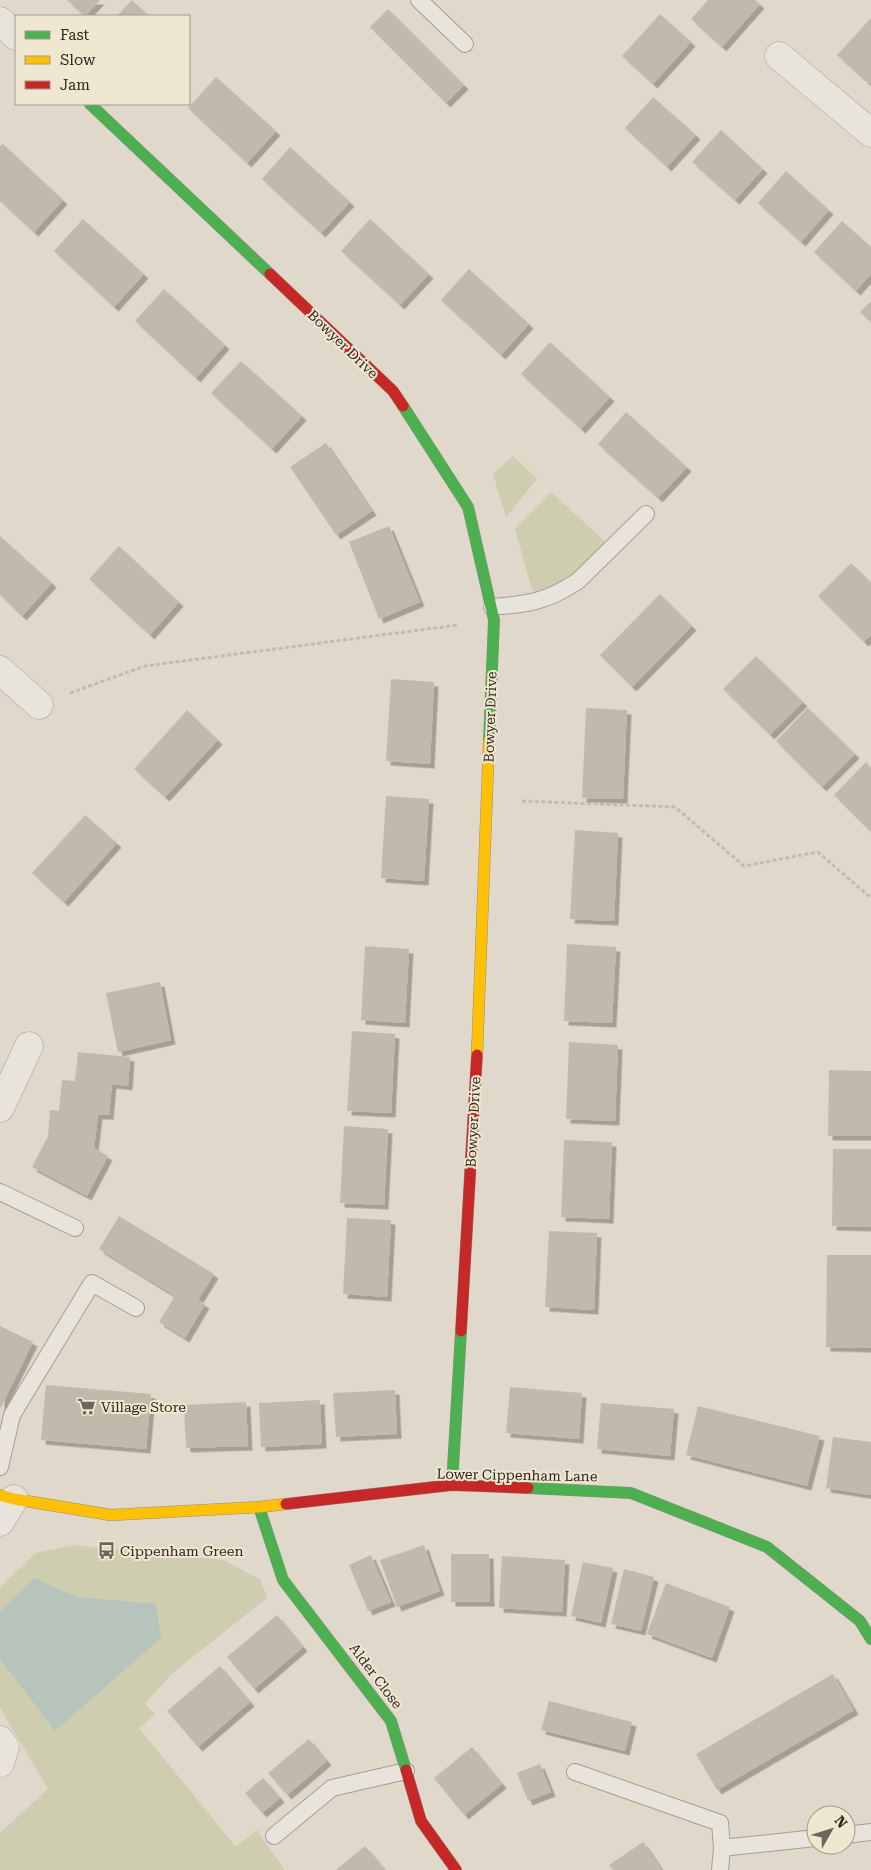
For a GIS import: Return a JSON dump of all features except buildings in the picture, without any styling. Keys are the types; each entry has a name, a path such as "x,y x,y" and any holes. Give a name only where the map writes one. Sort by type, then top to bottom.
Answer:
{"street":[{"path":"0,21 15,35"},
{"path":"779,56 871,132"},
{"name":"Bowyer Drive","path":"91,105 393,391 468,507 493,613 476,1070 452,1485"},
{"path":"0,670 39,705"},
{"path":"0,1108 29,1046"},
{"name":"Lower Cippenham Lane","path":"7,1497 111,1515 259,1507 452,1485 631,1493 767,1547 868,1624"},
{"path":"0,1522 7,1497"},
{"name":"Alder Close","path":"259,1507 283,1580 391,1721 421,1821 456,1870"},
{"path":"0,1740 5,1747 0,1763"}],"lane":[{"path":"419,0 465,44"},
{"path":"493,613 554,596 578,581 646,514"},
{"path":"0,1192 75,1228"},
{"path":"0,1467 12,1415 92,1283 136,1308"},
{"path":"274,1836 332,1788 406,1771"},
{"path":"576,1772 720,1823 722,1848 720,1870"},
{"path":"856,1834 871,1832"},
{"path":"722,1848 806,1839"}],"path":[{"path":"39,705 145,666 493,613"},
{"path":"487,800 675,807 744,866 818,852 871,898"}],"green space":[{"path":"513,456 537,479 506,517 493,474"},
{"path":"551,492 613,549 543,595 532,590 515,529"},
{"path":"74,1545 223,1560 261,1580 267,1598 174,1672 145,1703 155,1715 139,1728 236,1847 257,1830 285,1870 0,1870 0,1833 48,1789 0,1708 0,1587 36,1553"}],"shaded area":[{"path":"34,1578 77,1597 156,1604 161,1638 55,1731 0,1659 0,1611"}],"traffic: fast":[{"path":"91,105 270,274"},
{"path":"403,406 468,507 494,620 489,741"},
{"path":"452,1485 461,1331"},
{"path":"528,1488 631,1493 767,1547 860,1621 871,1639"},
{"path":"259,1507 283,1580 391,1721 406,1770"}],"traffic: slow":[{"path":"477,1055 489,741"},
{"path":"0,1495 111,1515 286,1504"}],"traffic: jam":[{"path":"270,274 393,391 403,406"},
{"path":"461,1331 477,1055"},
{"path":"286,1504 452,1485 528,1488"},
{"path":"406,1770 421,1821 456,1870"}],"place":[{"name":"Village Store","path":"87,1407"},
{"name":"Cippenham Green","path":"106,1551"}]}
